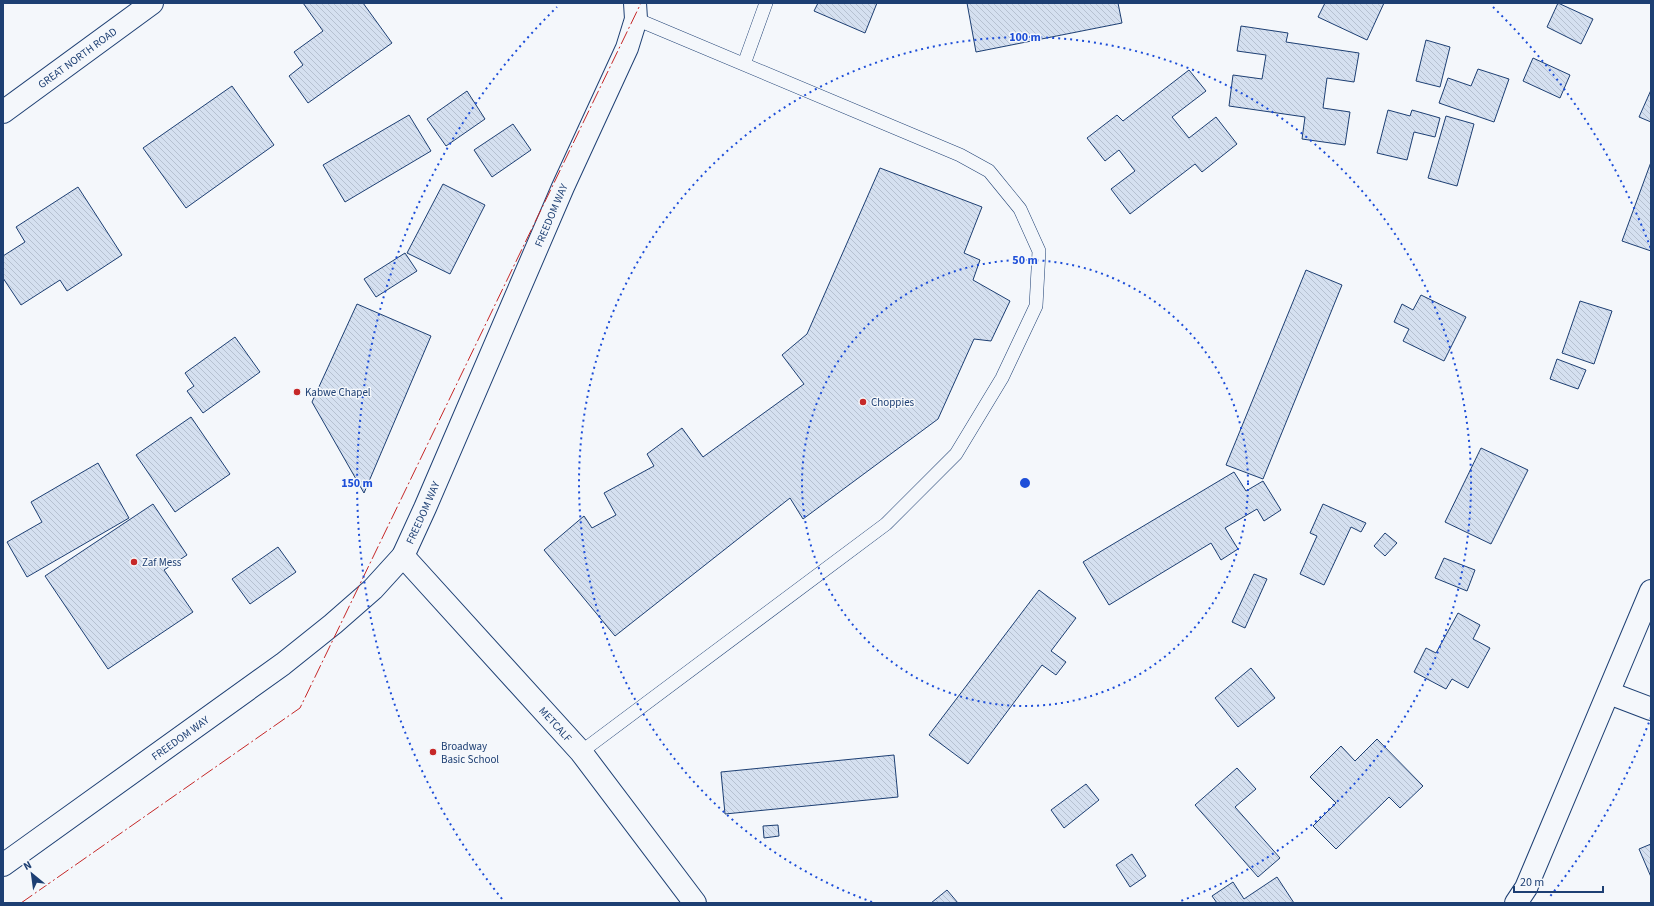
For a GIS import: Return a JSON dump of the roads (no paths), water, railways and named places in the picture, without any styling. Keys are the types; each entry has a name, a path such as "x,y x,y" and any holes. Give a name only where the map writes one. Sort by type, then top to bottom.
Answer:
{"main road":[{"name":"GREAT NORTH ROAD","path":"3,112 152,3"},
{"name":"FREEDOM WAY","path":"3,865 283,664 373,589 403,556 426,508 563,187 627,48 636,11"},
{"name":"METCALF","path":"403,556 581,752 695,903"},
{"path":"1516,903 1526,888 1651,591"},
{"path":"1609,693 1651,708"}],"lane":[{"path":"744,64 766,3"},
{"path":"581,752 886,524 956,454 1002,378 1036,306 1039,251 1020,209 989,171 960,155 744,64 636,11"}],"place":[{"name":"Kabwe Chapel","path":"297,392"},
{"name":"Choppies","path":"863,402"},
{"name":"Zaf Mess","path":"134,562"},
{"name":"Broadway Basic School","path":"433,752"}]}
